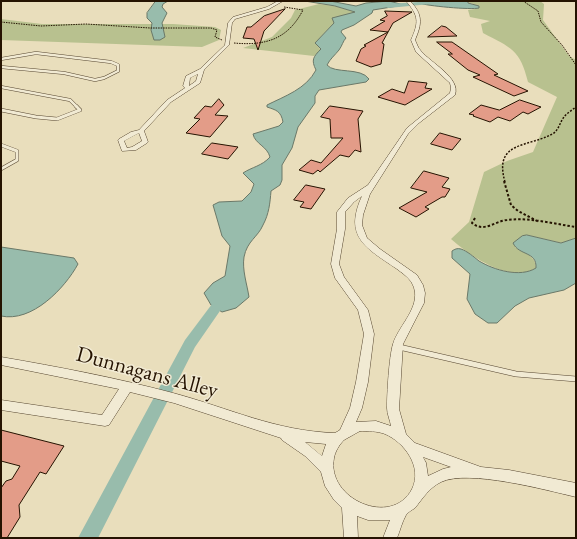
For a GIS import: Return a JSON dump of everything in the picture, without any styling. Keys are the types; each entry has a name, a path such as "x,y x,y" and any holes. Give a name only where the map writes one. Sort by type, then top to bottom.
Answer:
{"street":[{"path":"141,131 169,101 198,82 202,70 220,46 227,45 230,22 234,18 276,5 281,1"},
{"path":"400,436 393,409 396,360 399,347 398,344 419,303 420,294 414,277 368,244 362,236 359,227 359,220 362,205 370,186 411,127 453,94 454,88 452,82 418,51 414,40 420,24 420,17 408,1"},
{"path":"188,89 186,86 188,77 202,70"},
{"path":"346,430 356,408 362,382 369,334 364,310 340,278 335,264 341,229 342,212 352,200 370,186"},
{"name":"Dunnagans Alley","path":"1,361 74,374 174,398 280,433"},
{"path":"1,405 104,421 128,387"},
{"path":"418,492 421,477 419,461 411,447 400,436 387,429 373,426 359,426 346,430 335,439 328,450 326,464 328,479 336,494 349,505 364,512 380,515 395,512 409,504 418,492 430,481 442,475 455,472 481,472"},
{"path":"280,433 314,439 335,439"},
{"path":"280,433 294,440 327,469"},
{"path":"411,447 481,472 576,490"},
{"path":"349,505 351,538"},
{"path":"390,538 402,508"}],"lane":[{"path":"1,59 36,53 49,54 111,62 118,65 118,71 104,78 95,80 64,73 1,67"},
{"path":"1,87 70,100 80,110 57,119 1,110"},
{"path":"1,145 17,151 17,160 1,169"},
{"path":"399,347 516,374 576,379"}],"path":[{"path":"523,1 538,11 541,22 562,45 576,64"},
{"path":"1,22 33,26 86,24 150,28 216,29 215,37 227,41 249,44 268,42 293,26 298,21 303,10 276,5"},
{"path":"539,222 518,211 511,205 502,168 504,157 510,150 555,132 564,117 576,107"},
{"path":"475,218 472,223 474,226 481,227 504,220 516,219 576,227"}],"green space":[{"path":"540,1 544,4 543,20 569,56 576,60 576,238 562,243 527,235 515,247 526,253 534,260 536,268 526,272 514,273 491,266 479,260 451,239 469,222 484,172 507,161 533,152 557,97 528,82 522,63 518,56 501,42 483,33 481,24 490,21 470,17 468,10 475,9 473,4 467,2"},
{"path":"319,4 335,6 355,12 334,23 315,43 321,50 314,56 243,48 272,37 291,18 295,10"},
{"path":"1,19 42,24 173,24 215,27 221,30 219,40 202,47 1,40"}],"shaded area":[{"path":"156,1 168,1 163,4 162,7 167,13 162,23 165,37 160,40 154,40 151,30 152,23 147,18 147,13"},
{"path":"305,1 330,1 356,6 366,3 389,1 404,5 373,10 372,13 354,25 342,30 341,32 346,38 327,65 330,68 360,73 369,79 366,82 319,90 315,96 315,103 298,127 292,148 282,165 282,180 280,185 271,191 267,217 261,229 245,252 244,267 249,297 236,308 222,312 211,305 204,293 213,283 225,276 230,246 222,236 213,205 219,202 242,201 251,192 254,184 243,173 264,162 270,157 253,134 279,126 283,122 279,113 267,107 267,105 301,87 312,77 316,70 313,61 316,54 321,49 315,43 334,23 332,18 355,12 335,6"},
{"path":"419,1 468,1 468,3 479,6 479,8 439,6 419,3"},
{"path":"527,235 561,243 576,238 576,283 564,290 529,298 515,306 497,323 488,323 475,314 467,299 470,274 452,258 452,251 461,249 479,261 499,270 515,273 530,271 536,268 534,259 519,250 513,243 522,236"},
{"path":"1,247 74,258 78,264 56,293 36,309 13,317 1,316"}],"building":[{"path":"285,9 264,31 258,50 254,39 243,38 247,27 251,27 264,16"},
{"path":"385,11 412,12 393,23 382,43 384,44 381,64 371,67 356,61 361,49 366,46 364,45 388,32 370,30 385,21 380,20 387,16"},
{"path":"442,26 446,27 457,36 428,37"},
{"path":"437,42 452,42 498,74 494,75 528,91 514,96 473,77 480,75 468,70 448,54 452,54"},
{"path":"409,81 427,83 425,88 432,89 405,105 378,97 392,89 404,93"},
{"path":"219,99 224,105 215,115 228,116 210,137 186,133 200,119 194,118 205,106 211,107"},
{"path":"520,100 541,107 528,114 523,112 510,121 498,117 490,122 469,114 481,105 499,110"},
{"path":"330,106 363,111 358,119 361,152 355,150 349,157 340,155 320,172 318,170 313,174 299,170 311,160 321,163 343,138 331,138 330,119 321,117"},
{"path":"440,133 461,139 452,150 431,144"},
{"path":"212,143 238,147 228,159 202,154"},
{"path":"424,171 449,178 442,187 450,189 445,197 442,197 425,207 429,209 416,217 399,208 427,192 411,188"},
{"path":"306,185 325,189 311,209 300,207 304,202 294,200"},
{"path":"1,430 64,446 46,474 40,472 19,505 20,517 7,538 1,538 1,488 6,481 12,479 20,466 1,461"}],"waterway":[{"path":"388,6 452,1"},
{"path":"88,538 190,344 225,295"}]}
